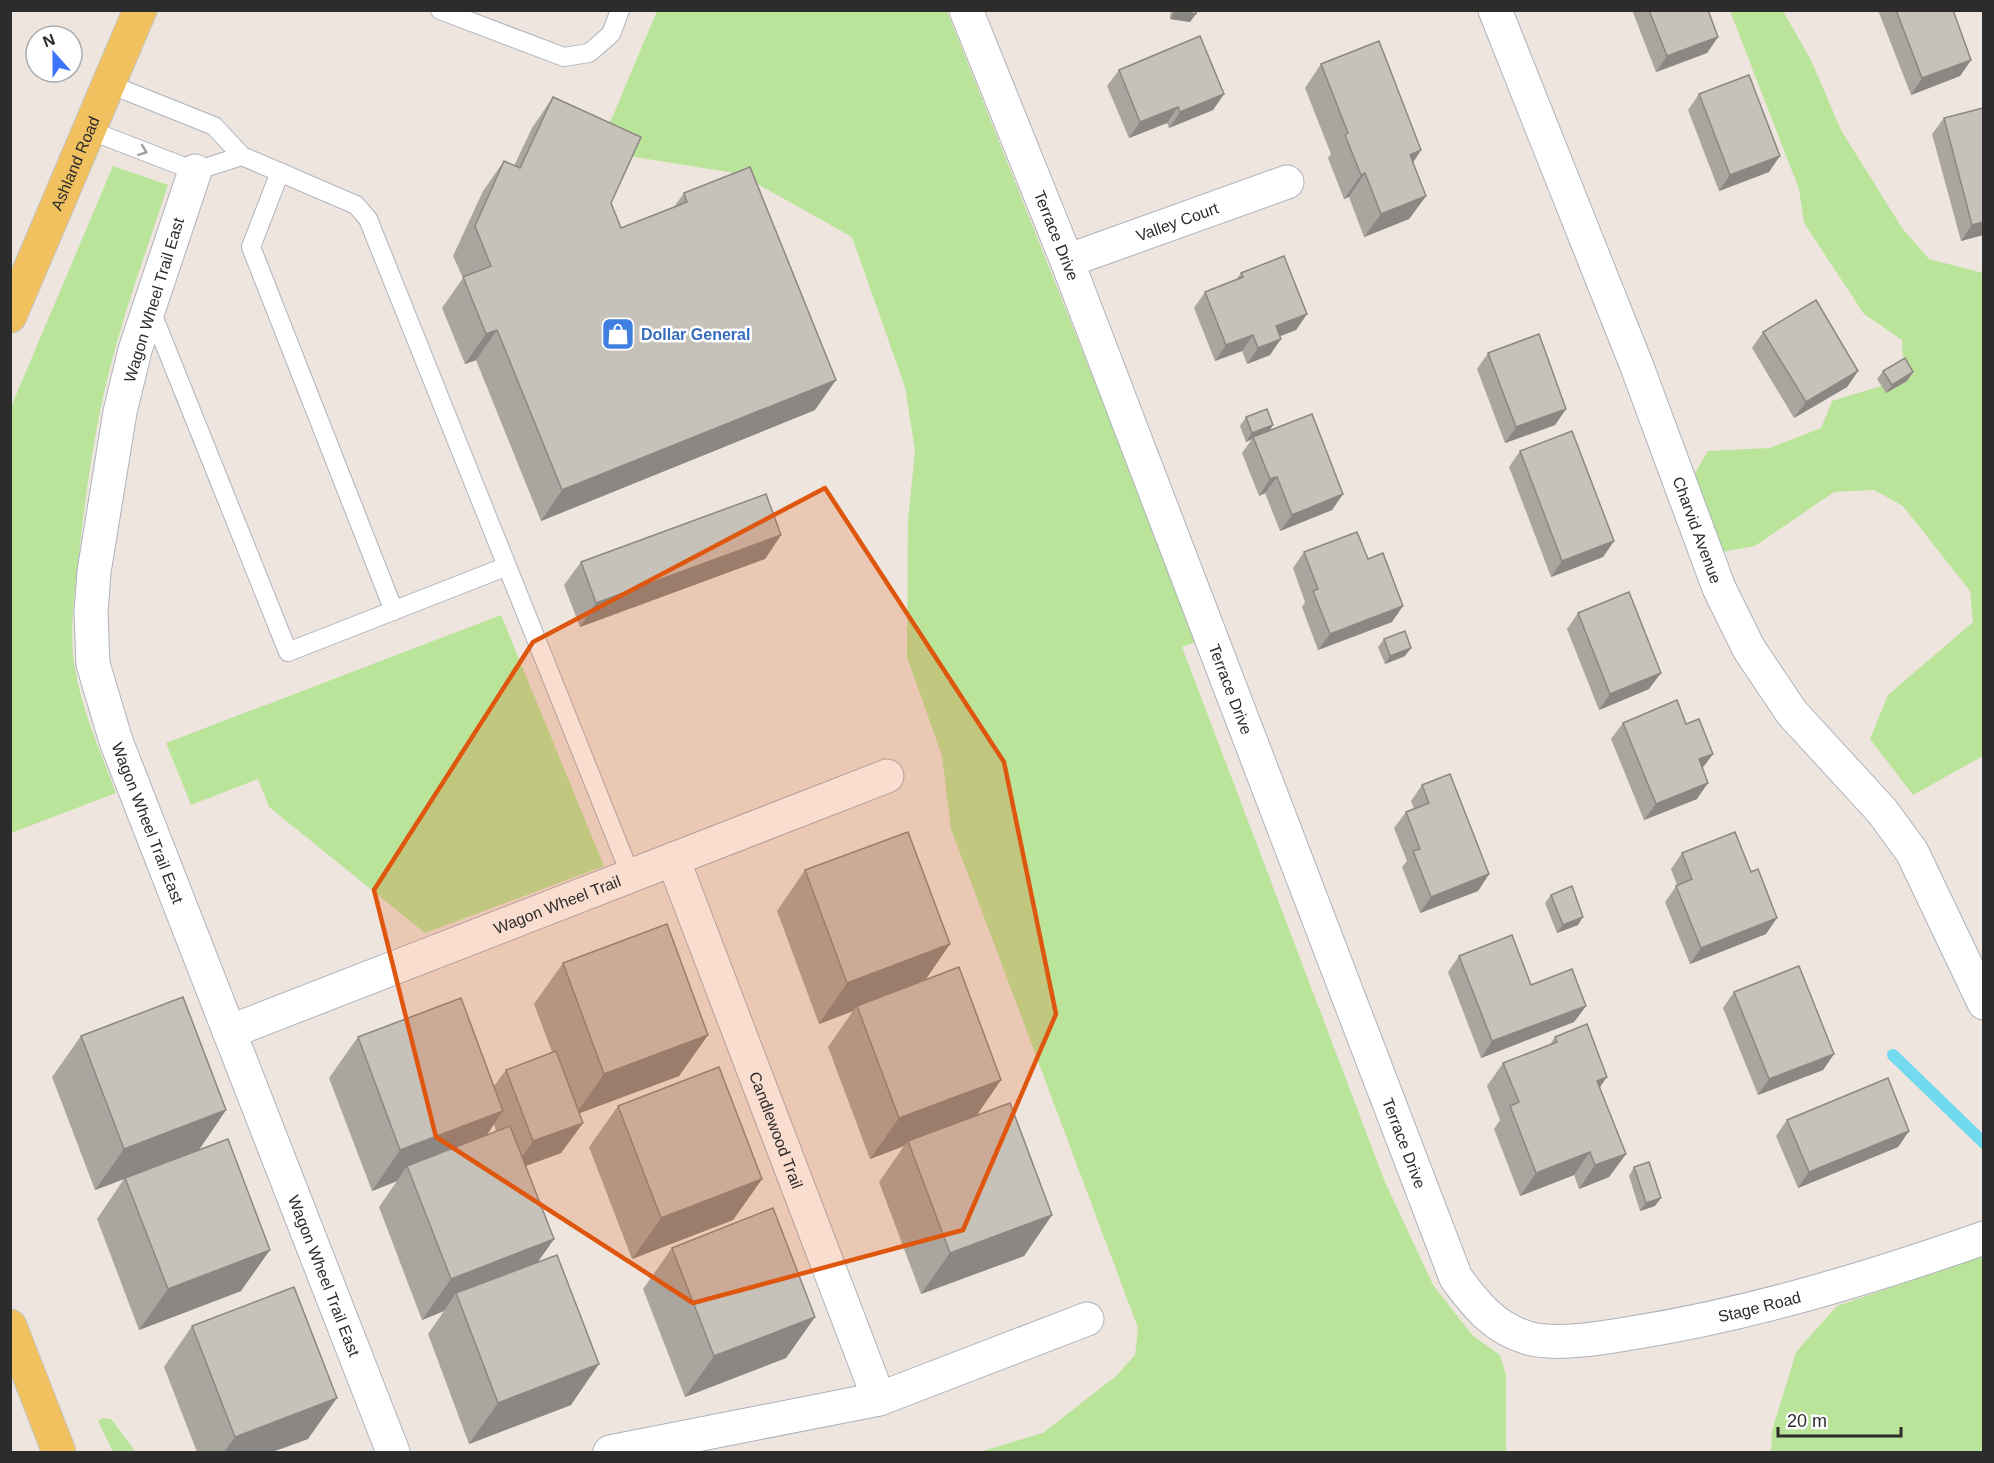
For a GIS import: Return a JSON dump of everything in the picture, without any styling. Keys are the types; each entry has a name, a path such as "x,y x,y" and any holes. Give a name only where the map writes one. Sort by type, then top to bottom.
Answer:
{"main road":[{"name":"Ashland Road","path":"10,316 140,10"},
{"path":"10,1326 59,1452"}],"street":[{"name":"Terrace Drive","path":"966,10 1067,261 1456,1278 1481,1311 1502,1328 1530,1339"},
{"name":"Charvid Avenue","path":"1495,10 1636,364 1734,622 1769,681 1792,713 1882,811 1912,852 1983,1003"},
{"name":"Wagon Wheel Trail East","path":"195,171 149,305 120,412 94,572 93,664 116,741 393,1452"},
{"name":"Valley Court","path":"1067,261 1287,182"},
{"name":"Wagon Wheel Trail","path":"229,1032 887,776"},
{"name":"Candlewood Trail","path":"673,859 879,1399"},
{"name":"Stage Road","path":"1530,1339 1588,1340 1743,1312 1839,1285 1983,1238"},
{"path":"610,1452 879,1399 1087,1318"}],"lane":[{"path":"440,10 564,57 589,53 611,34 620,10"},
{"path":"109,84 214,126 242,156 356,205 368,219 631,876"},
{"path":"89,130 195,171 242,156"},
{"path":"280,172 251,247 394,611"},
{"path":"149,305 288,652 506,567"}],"highlighted area":[{"path":"825,488 1004,762 1056,1014 963,1230 693,1303 436,1137 374,890 533,642"}],"green space":[{"path":"657,11 947,11 1198,641 1182,647 1385,1182 1433,1285 1473,1336 1500,1355 1506,1375 1506,1452 979,1452 1043,1433 1116,1376 1135,1355 1138,1328 951,829 942,756 907,657 908,520 915,451 905,387 852,237 740,174 598,151"},
{"path":"1730,11 1783,11 1811,60 1841,130 1902,228 1929,259 1983,273 1983,756 1913,795 1870,739 1888,695 1973,622 1970,591 1903,506 1874,490 1834,492 1755,546 1722,552 1692,478 1708,451 1770,448 1821,428 1832,401 1904,379 1902,340 1864,314 1804,223 1799,189"},
{"path":"113,166 168,185 128,306 102,400 88,484 74,600 73,654 79,690 116,793 11,833 11,407"},
{"path":"501,615 604,866 425,933 269,807 258,779 191,805 166,743"},
{"path":"1983,1256 1983,1452 1771,1452 1772,1431 1796,1352 1837,1306"},
{"path":"103,1418 111,1419 136,1452 113,1452 98,1421"}],"building":[{"path":"1175,10 1197,10 1196,14"},
{"path":"1649,10 1708,10 1718,37 1667,56"},
{"path":"1896,10 1953,10 1971,60 1922,78"},
{"path":"1200,36 1224,94 1180,112 1178,107 1140,122 1119,70"},
{"path":"1379,41 1421,150 1410,155 1426,196 1381,214 1365,173 1361,175 1345,135 1348,133 1321,64"},
{"path":"1749,75 1780,156 1730,175 1699,94"},
{"name":"Dollar General","path":"553,97 641,137 611,203 621,228 687,202 684,193 750,167 836,380 562,490 497,330 486,334 463,277 491,266 475,226 504,161 520,168"},
{"path":"1983,108 1983,222 1972,225 1944,118"},
{"path":"1284,256 1307,314 1276,326 1281,339 1258,348 1253,335 1226,345 1205,292 1243,277 1241,273"},
{"path":"1816,300 1858,371 1806,402 1763,332"},
{"path":"1539,334 1566,409 1516,427 1488,353"},
{"path":"1905,358 1913,372 1892,385 1883,371"},
{"path":"1267,409 1273,425 1252,433 1246,417"},
{"path":"1312,414 1343,494 1292,515 1277,477 1270,479 1253,437"},
{"path":"1572,431 1614,541 1562,561 1520,451"},
{"path":"766,494 781,535 596,603 581,562"},
{"path":"1357,532 1368,559 1383,553 1403,606 1330,634 1313,591 1318,589 1304,552"},
{"path":"1629,592 1661,673 1610,694 1578,613"},
{"path":"1405,631 1411,648 1390,656 1384,639"},
{"path":"1677,700 1686,724 1699,719 1713,754 1699,759 1708,783 1656,804 1623,723"},
{"path":"1450,774 1489,874 1431,897 1413,851 1420,849 1406,812 1429,803 1422,785"},
{"path":"908,832 950,944 847,983 805,870"},
{"path":"1735,832 1751,872 1758,869 1777,918 1701,948 1676,886 1692,879 1682,853"},
{"path":"1572,886 1583,917 1563,925 1551,895"},
{"path":"667,924 708,1035 604,1074 563,963"},
{"path":"1512,935 1531,985 1572,969 1586,1006 1492,1041 1459,956"},
{"path":"1799,966 1834,1054 1769,1079 1734,992"},
{"path":"959,967 1001,1080 899,1118 857,1006"},
{"path":"183,997 226,1110 124,1149 81,1036"},
{"path":"461,998 503,1111 400,1150 358,1037"},
{"path":"1587,1024 1607,1077 1597,1081 1626,1154 1595,1165 1590,1152 1536,1173 1510,1106 1519,1102 1503,1063 1557,1042 1555,1037"},
{"path":"556,1051 583,1123 533,1141 506,1070"},
{"path":"719,1067 762,1179 661,1218 618,1106"},
{"path":"1888,1078 1909,1131 1809,1172 1787,1120"},
{"path":"1010,1103 1052,1215 950,1253 908,1141"},
{"path":"510,1126 554,1239 451,1279 407,1166"},
{"path":"228,1139 270,1250 168,1289 125,1178"},
{"path":"1649,1162 1661,1198 1646,1203 1634,1167"},
{"path":"773,1208 815,1317 714,1356 672,1248"},
{"path":"557,1255 599,1364 498,1403 456,1293"},
{"path":"294,1287 337,1398 235,1437 192,1326"}],"waterway":[{"path":"1893,1055 1984,1143"}],"place":[{"name":"Dollar General","path":"618,334"}]}
